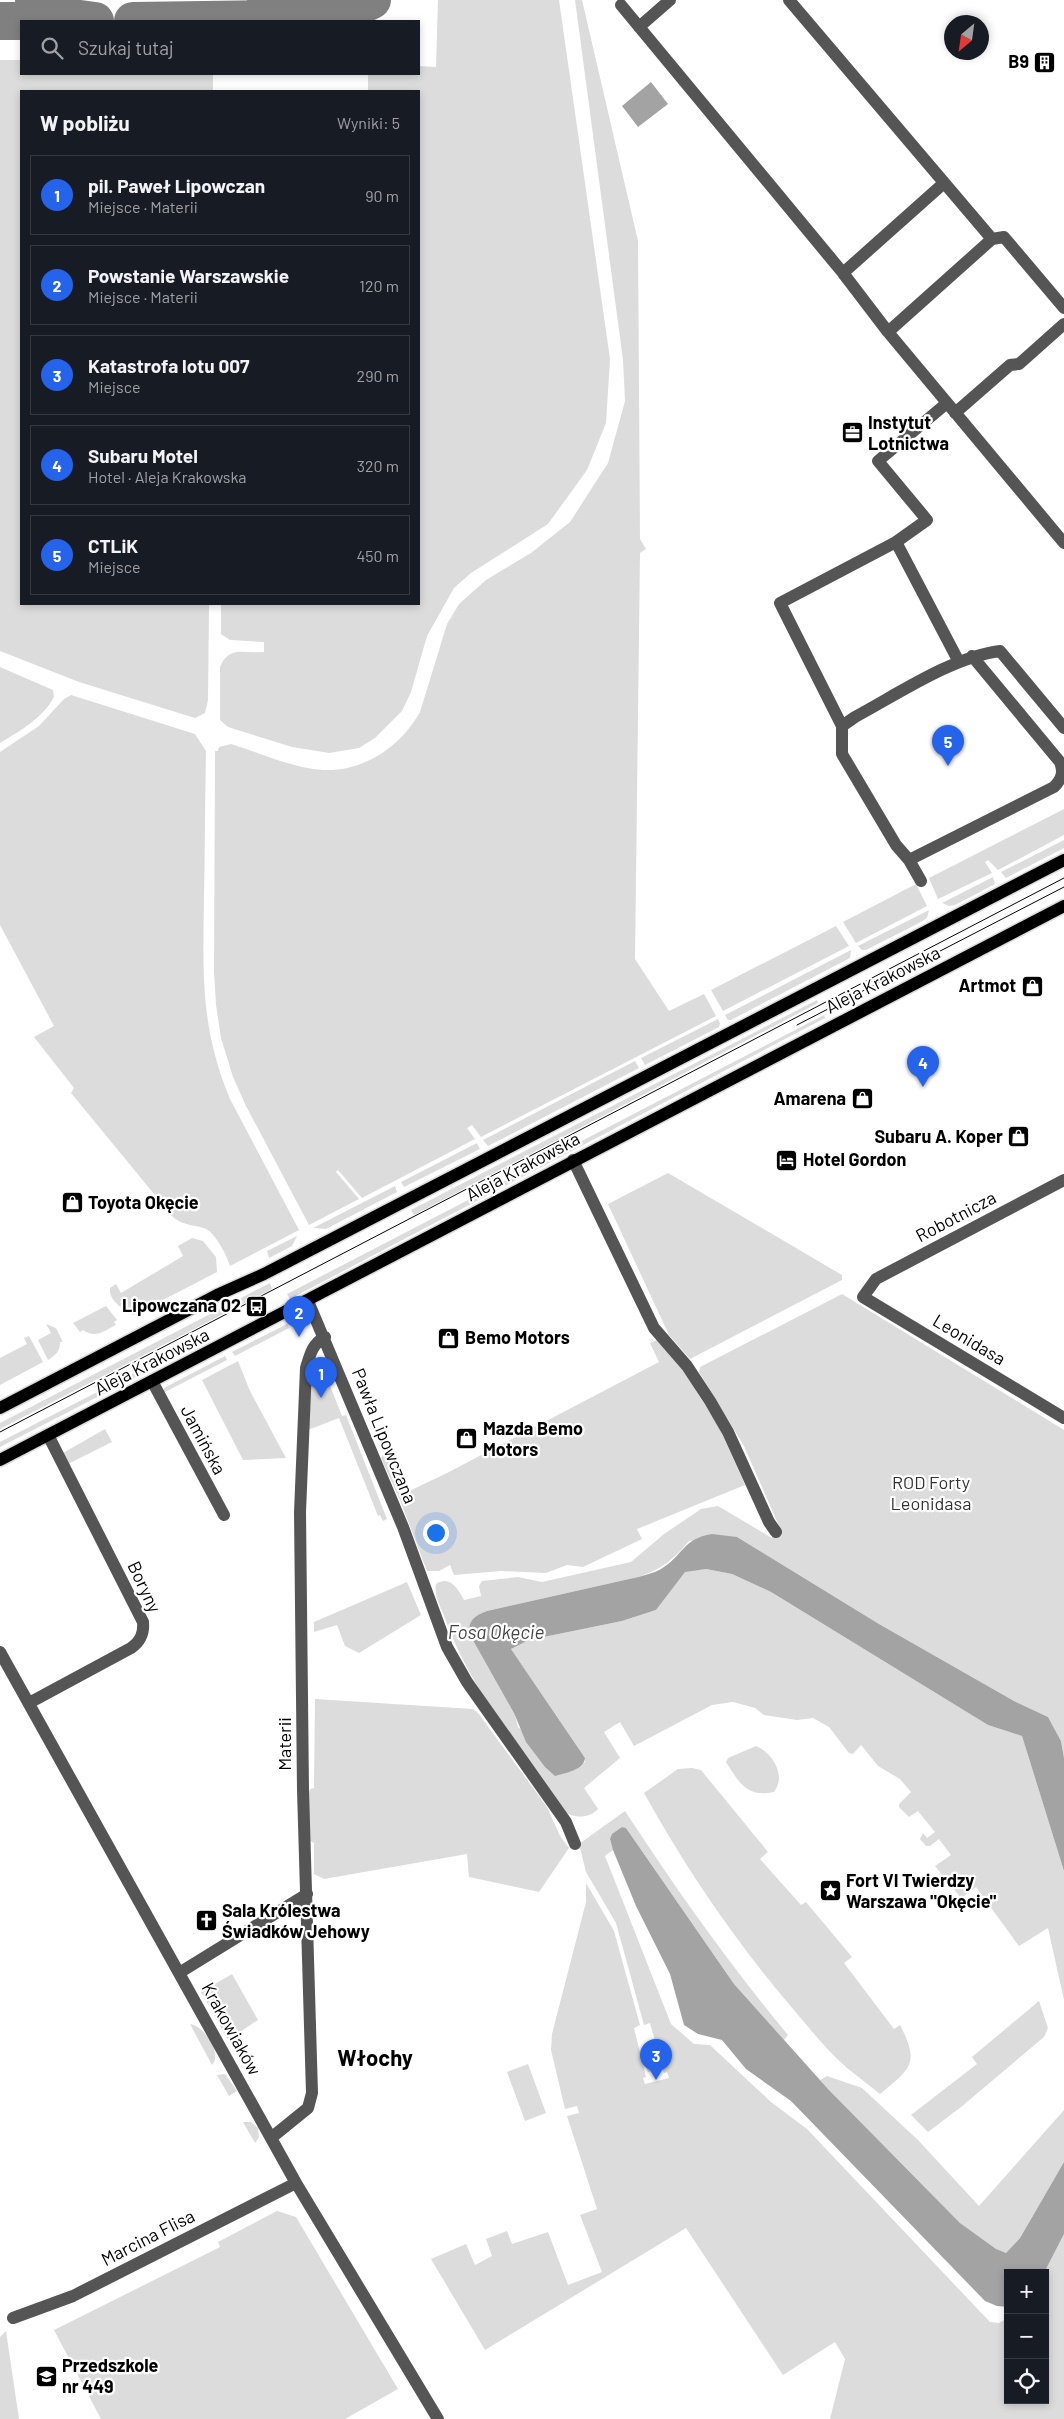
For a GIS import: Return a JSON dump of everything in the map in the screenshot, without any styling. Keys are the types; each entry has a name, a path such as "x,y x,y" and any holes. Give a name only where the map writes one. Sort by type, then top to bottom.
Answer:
{"main road":[{"name":"Aleja Krakowska","path":"0,1408 216,1295 264,1274 1064,860"},
{"name":"Aleja Krakowska","path":"0,1460 1064,906"}],"street":[{"path":"639,27 670,0"},
{"path":"789,0 992,240"},
{"path":"621,5 843,273 888,332 1064,543"},
{"path":"843,273 944,184"},
{"path":"888,332 992,240 1004,238 1064,308"},
{"path":"922,881 910,860 896,845 842,754 842,726 780,603 896,542 927,520 878,461 1010,365 1019,364 1064,324"},
{"path":"896,542 959,662"},
{"path":"842,726 959,662 972,656 1000,651 1064,728"},
{"path":"910,860 1054,787 1061,781 1063,774 1060,762 972,656"},
{"path":"573,1160 654,1328 687,1366 728,1432 771,1527 776,1532"},
{"name":"Robotnicza","path":"867,1289 876,1279 1064,1180"},
{"name":"Leonidasa","path":"867,1289 863,1297 1063,1416"},
{"name":"Pawła Lipowczana","path":"308,1301 325,1337 422,1575 448,1647 467,1682 566,1822 575,1844"},
{"name":"Materii","path":"271,2138 308,2108 311,2100 303,1790 300,1512 306,1368 311,1350 319,1340 325,1337"},
{"name":"Jamińska","path":"152,1381 224,1515"},
{"name":"Boryny","path":"28,1703 131,1648 137,1644 144,1630 143,1622 48,1435"},
{"name":"Krakowiaków","path":"0,1652 296,2183 438,2419"},
{"path":"180,1972 307,1894"},
{"name":"Marcina Flisa","path":"13,2318 74,2296 296,2183"}],"green space":[{"path":"438,0 559,0 610,359 606,423 587,470 548,524 471,573 454,588 427,636 411,692 402,711 375,738 359,748 329,753 292,747 228,727 220,720 220,667 224,660 233,653 238,652 264,652 264,642 230,640 221,634 221,605 420,605 420,90 368,90 368,75 420,75 420,66 436,67"},
{"path":"575,0 582,0 638,241 640,539 646,549 640,553 635,959 669,1011 704,994 716,1016 481,1137 472,1125 467,1128 475,1139 362,1198 338,1170 336,1172 359,1199 309,1225 246,1106 233,1077 221,1038 214,972 215,751 218,751 219,747 231,744 288,763 323,770 353,767 392,746 403,736 420,712 447,624 459,604 486,580 531,553 570,522 608,463 625,401 623,360"},
{"path":"0,60 20,60 20,75 213,75 213,90 20,90 20,605 209,605 208,700 205,713 195,718 79,682 0,651"},
{"path":"0,667 53,690 54,697 37,718 0,743"},
{"path":"71,695 195,734 206,751 203,950 208,1023 220,1073 230,1099 299,1230 230,1266 214,1235 202,1227 186,1224 173,1217 71,1093 74,1088 34,1037 54,1026 0,925 0,752 39,726 64,699"},
{"path":"1064,809 1064,835 998,870 988,860 985,862 992,873 938,899 929,878"},
{"path":"1064,840 1064,848 1006,878 1001,872"},
{"path":"993,877 995,884 955,905 949,906 942,903"},
{"path":"916,884 927,906 856,943 843,922"},
{"path":"929,910 927,918 921,922 866,950 862,950 858,946"},
{"path":"836,926 849,946 723,1011 711,990"},
{"path":"851,950 850,958 731,1020 728,1020 725,1015"},
{"path":"817,1000 818,1003 414,1215 411,1210"},
{"path":"824,1015 825,1018 290,1299 287,1294"},
{"path":"718,1019 719,1027 645,1065 641,1058"},
{"path":"635,1061 639,1068 488,1146 483,1140"},
{"path":"477,1143 480,1149 404,1187 401,1182"},
{"path":"668,1173 842,1275 842,1280 690,1359 669,1335 608,1204"},
{"path":"395,1186 397,1192 326,1229 313,1228"},
{"path":"297,1236 292,1246 269,1258 267,1251"},
{"path":"192,1238 203,1241 216,1257 217,1272 134,1315 121,1308 114,1301 110,1288 116,1284 121,1293 183,1256 178,1246"},
{"path":"270,1283 272,1289 0,1429 0,1423"},
{"name":"ROD Forty Leonidasa","path":"842,1294 1064,1430 1064,1758 1061,1741 1048,1717 1014,1701 879,1624 737,1537 689,1541 666,1564 638,1577 487,1611 518,1727 571,1771 585,1762 585,1758 511,1649 529,1640 622,1621 656,1610 685,1571 706,1569 732,1574 771,1592 988,1725 1022,1736 1064,1871 1064,2000 1048,1928 1019,1946 976,1887 961,1898 935,1866 951,1855 939,1839 930,1846 926,1846 920,1839 923,1833 927,1838 935,1832 918,1811 909,1817 899,1807 899,1804 911,1792 900,1779 878,1766 861,1745 853,1754 849,1753 829,1727 813,1718 797,1720 764,1715 755,1708 733,1702 712,1705 634,1746 620,1722 604,1732 620,1758 584,1788 598,1809 587,1816 573,1816 565,1812 481,1692 466,1666 437,1599 436,1584 445,1581 453,1584 464,1600 481,1596 479,1586 482,1581 518,1577 542,1582 631,1562 664,1534 701,1509 718,1506 772,1538 779,1526 744,1446 699,1372 700,1367"},
{"path":"106,1306 117,1320 114,1322 116,1325 107,1330 96,1334 87,1333 83,1330 80,1332 73,1323"},
{"path":"46,1324 56,1328 63,1342 60,1342 57,1352 48,1360 38,1340 51,1333"},
{"path":"287,1324 289,1328 235,1356 232,1352"},
{"path":"29,1336 43,1362 0,1385 0,1358 27,1344 24,1338"},
{"path":"657,1340 693,1382 696,1391 719,1427 745,1485 637,1529 642,1539 583,1567 567,1565 546,1573 501,1571 454,1575 450,1565 439,1571 427,1571 400,1500 381,1458 384,1452 386,1450 405,1493 659,1362 650,1343"},
{"path":"225,1356 227,1360 163,1393 164,1388"},
{"path":"319,1358 342,1416 346,1415 387,1519 383,1521 380,1515 378,1516 339,1418 308,1430 311,1369 314,1359"},
{"path":"238,1361 250,1391 286,1458 243,1460 202,1380"},
{"path":"148,1366 150,1370 0,1447 0,1442"},
{"path":"105,1429 112,1442 68,1464 63,1453"},
{"path":"407,1582 421,1615 359,1653 345,1646 337,1625 314,1632 314,1622"},
{"path":"315,1699 473,1709 479,1714 547,1807 560,1836 569,1848 539,1892 469,1877 467,1854 324,1879 314,1874 314,1843 310,1841 308,1795 310,1789 314,1788"},
{"path":"756,1746 762,1749 776,1765 779,1779 774,1792 757,1793 744,1787 726,1762 728,1758"},
{"path":"692,1768 701,1770 768,1852 760,1859 801,1905 806,1902 852,1957 844,1963 894,2029 900,2025 910,2049 911,2057 909,2064 899,2078 880,2094 831,2053 768,1978 729,1928 693,1875 660,1821 644,1793 678,1769"},
{"path":"625,1811 704,1926 788,2035 784,2040 734,1984 626,1828 622,1827 610,1839 613,1850 605,1856 671,2024 694,2044 710,2045 771,2102 807,2129 990,2322 999,2323 1004,2320 1004,2404 1049,2404 1049,2269 1046,2269 1064,2234 1064,2419 830,2419 845,2359 835,2342 783,2375 686,2228 485,2350 431,2259 466,2244 475,2265 492,2256 486,2239 507,2231 512,2244 548,2232 568,2285 602,2272 580,2215 597,2209 567,2116 579,2113 577,2106 565,2109 551,2050 552,2034 586,1902 586,1883 614,1931 640,2025 634,2028 646,2077 643,2078 645,2084 669,2078 667,2072 664,2073 650,2023 644,2025 616,1923 586,1872 579,1844"},
{"path":"232,1974 258,2020 228,2040 201,1992"},
{"path":"1039,2001 1048,2028 1044,2037 961,2107 928,2132 911,2115 977,2064 972,2057"},
{"path":"190,2024 201,2030 214,2047 215,2060 212,2065"},
{"path":"654,2045 660,2069 648,2072 641,2049"},
{"path":"528,2064 546,2113 525,2121 507,2072"},
{"path":"225,2074 237,2091 229,2096 217,2075"},
{"path":"827,2076 862,2088 918,2140 979,2206 1064,2110 1064,2162 1020,2238 1006,2253 996,2250 960,2223 828,2089 820,2080"},
{"path":"243,2122 251,2122 258,2128 259,2137 255,2143"},
{"path":"277,2211 296,2217 398,2389 345,2419 101,2419 54,2330 220,2247 218,2242"},
{"path":"6,2331 19,2419 0,2419 0,2337"}],"water":[{"path":"651,82 668,104 638,127 622,106"},
{"name":"Fosa Okęcie","path":"712,1534 737,1537 879,1624 1014,1701 1048,1717 1061,1741 1064,1758 1064,1871 1022,1736 988,1725 771,1592 732,1574 706,1569 685,1572 656,1610 622,1621 529,1640 511,1649 585,1758 578,1768 555,1776 545,1767 526,1742 514,1713 469,1633 472,1621 476,1616 487,1611 652,1573 669,1564 695,1540"},
{"path":"622,1827 626,1828 734,1984 828,2089 960,2223 996,2249 1006,2253 1020,2238 1064,2162 1064,2234 1046,2269 1004,2269 1004,2307 985,2301 791,2101 746,2069 722,2040 698,2034 684,2025 670,1974 636,1906 613,1850 610,1839 612,1834"}],"taxiway":[{"path":"34,0 72,18 87,20"},
{"path":"199,20 331,18 344,14 372,0"},
{"path":"0,21 20,21"}],"runway":[{"path":"293,0 293,20"}],"tram line":[{"path":"0,1432 1064,878"},
{"path":"797,1025 1064,887"}],"place":[{"name":"B9","path":"1045,62"},
{"name":"Instytut Lotnictwa","path":"852,433"},
{"name":"CTLiK","path":"948,766"},
{"name":"Artmot","path":"1032,986"},
{"name":"Subaru Motel","path":"923,1087"},
{"name":"Amarena","path":"862,1099"},
{"name":"Subaru A. Koper","path":"1019,1137"},
{"name":"Hotel Gordon","path":"787,1160"},
{"name":"Toyota Okęcie","path":"72,1203"},
{"name":"Lipowczana 02","path":"257,1306"},
{"name":"Powstanie Warszawskie","path":"299,1337"},
{"name":"Bemo Motors","path":"449,1338"},
{"name":"pil. Paweł Lipowczan","path":"321,1398"},
{"name":"Mazda Bemo Motors","path":"467,1439"},
{"name":"Fort VI Twierdzy Warszawa \"Okęcie\"","path":"830,1891"},
{"name":"Sala Królestwa Świadków Jehowy","path":"206,1921"},
{"name":"Katastrofa lotu 007","path":"656,2080"},
{"name":"Przedszkole nr 449","path":"46,2376"}],"district":[{"name":"Włochy","path":"375,2058"}]}
